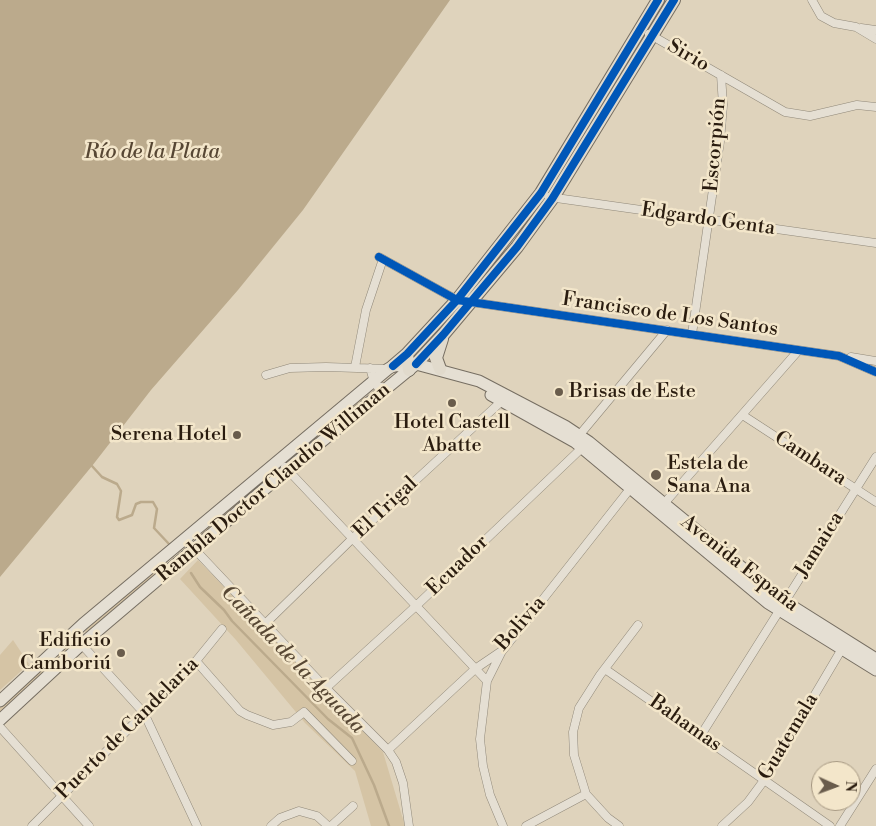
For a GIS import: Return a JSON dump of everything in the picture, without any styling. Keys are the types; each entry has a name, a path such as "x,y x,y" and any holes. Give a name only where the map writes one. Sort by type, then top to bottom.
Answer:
{"main road":[{"name":"Rambla Doctor Claudio Williman","path":"0,701 72,634 279,460 391,368 410,363 540,192 658,0"},
{"name":"Rambla Doctor Claudio Williman","path":"0,720 82,644 386,388 410,363 443,335 517,247 552,199 674,0"},
{"path":"440,369 436,358 443,335"},
{"name":"Avenida España","path":"410,363 440,369 479,381 581,442 782,606 845,645 876,670"},
{"name":"Avenida España","path":"410,363 505,398"},
{"name":"Avenida España","path":"845,645 876,659"}],"street":[{"path":"812,0 821,16 834,22 876,30"},
{"path":"856,27 876,39"},
{"name":"Sirio","path":"641,29 785,112 797,116 810,116 857,105 876,107"},
{"name":"Escorpión","path":"692,334 720,141 723,105 721,75"},
{"name":"Edgardo Genta","path":"540,192 552,199 876,243"},
{"path":"355,367 366,310 381,258 458,300"},
{"name":"Francisco de Los Santos","path":"458,300 839,356 876,372"},
{"name":"Ecuador","path":"326,688 416,606 581,442 667,330"},
{"path":"661,508 744,416 798,351"},
{"path":"839,356 876,361"},
{"path":"266,375 290,368 391,368"},
{"path":"370,368 377,386 386,388"},
{"name":"El Trigal","path":"266,623 352,539 505,398"},
{"name":"Cambara","path":"744,416 876,502"},
{"name":"Jamaica","path":"701,735 876,458"},
{"path":"279,460 487,681"},
{"name":"Bolivia","path":"388,750 475,669 503,650 633,485"},
{"path":"177,546 195,549 326,688 388,750 396,762 403,783 409,826"},
{"path":"620,826 608,818 586,794 574,755 573,732 579,708 605,668 638,625"},
{"name":"Puerto de Candelaria","path":"32,826 196,661 222,629"},
{"path":"72,634 144,714 197,826"},
{"name":"Guatemala","path":"722,826 748,802 765,780 845,645"},
{"path":"503,650 487,681 480,739 483,766 490,795 503,826"},
{"path":"196,661 240,711 273,725 291,722 304,712 352,761"},
{"name":"Bahamas","path":"605,668 830,826"},
{"path":"0,727 89,826"},
{"path":"840,826 876,769"},
{"path":"526,826 586,794"},
{"path":"271,826 280,818 299,811 318,816 330,826 353,806"}],"shaded area":[{"path":"364,396 366,398 293,458 292,456"},
{"path":"277,471 194,542 196,535"},
{"path":"198,560 383,752 405,826 371,826 355,771 305,723 236,640 180,579"},
{"path":"166,564 87,633 85,632 88,626 161,566"},
{"path":"13,640 29,664 0,690 0,655"},
{"path":"65,647 67,649 63,654 0,713 0,705"}],"water":[{"name":"Río de la Plata","path":"0,0 450,0 303,210 238,290 151,390 92,466 0,577"}],"waterway":[{"name":"Cañada de la Aguada","path":"92,466 102,477 117,484 121,491 117,517 119,520 132,515 136,504 153,502 157,509 154,528 169,544"},
{"name":"Cañada de la Aguada","path":"191,573 200,587 224,610 232,621 328,719 352,738 374,785 389,826"}],"cycle path":[{"path":"393,366 407,354 457,300 541,193 658,0"},
{"path":"416,364 517,247 552,199 674,0"},
{"path":"379,257 457,300 839,356 876,372"}],"place":[{"name":"Brisas de Este","path":"559,392"},
{"name":"Hotel Castell Abatte","path":"452,403"},
{"name":"Serena Hotel","path":"237,435"},
{"name":"Estela de Sana Ana","path":"656,475"},
{"name":"Edificio Camboriú","path":"121,653"}]}
